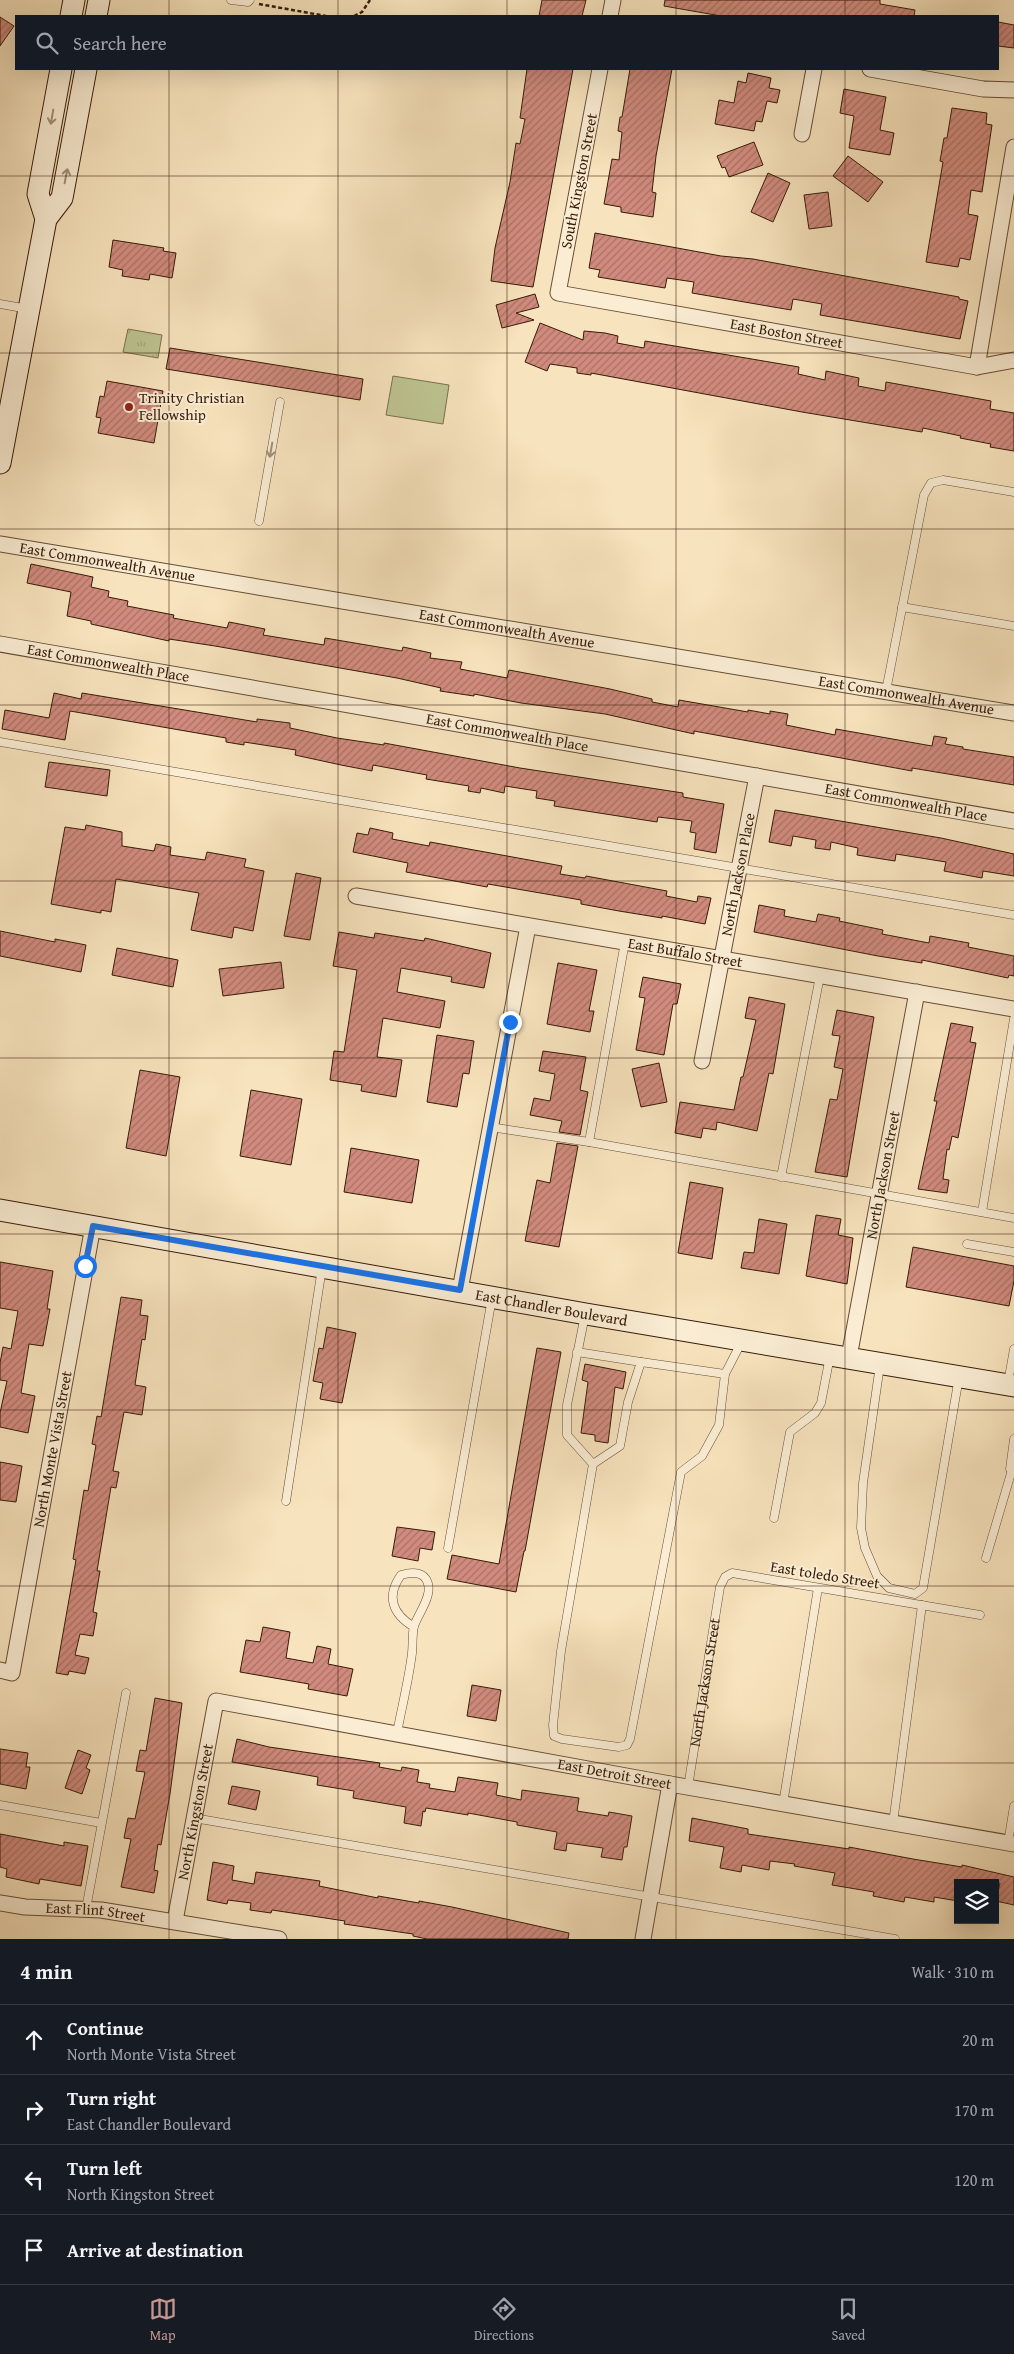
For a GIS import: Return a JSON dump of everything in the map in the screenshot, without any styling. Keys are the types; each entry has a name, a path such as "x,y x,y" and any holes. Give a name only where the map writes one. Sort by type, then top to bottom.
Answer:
{"main road":[{"path":"71,15 74,0"},
{"path":"96,15 99,0"},
{"path":"46,219 38,194 61,70"},
{"path":"0,463 4,415 29,309 46,219 62,198 86,70"},
{"name":"East Chandler Boulevard","path":"0,1210 460,1290 586,1314 743,1339 1011,1386"}],"street":[{"path":"610,15 613,0"},
{"name":"South Kingston Street","path":"558,293 600,70"},
{"path":"802,134 814,70"},
{"path":"876,70 983,89 1014,90"},
{"path":"977,367 1014,147"},
{"name":"East Boston Street","path":"558,293 977,367 1014,360"},
{"name":"East Commonwealth Avenue","path":"0,544 1014,713"},
{"name":"East Commonwealth Place","path":"0,644 1014,821"},
{"name":"North Jackson Place","path":"702,1062 757,776"},
{"name":"East Buffalo Street","path":"356,896 1014,1009"},
{"path":"460,1290 528,926"},
{"name":"North Jackson Street","path":"840,1356 880,1194 917,992"},
{"name":"North Monte Vista Street","path":"6,1671 93,1226"},
{"name":"East Detroit Street","path":"216,1701 670,1784 1011,1843"},
{"name":"North Kingston Street","path":"175,1921 216,1701"},
{"path":"643,1939 670,1784"},
{"name":"East Flint Street","path":"0,1903 25,1907 86,1910 175,1921 279,1939"}],"lane":[{"path":"231,0 249,1"},
{"path":"0,304 29,309"},
{"path":"259,521 280,402"},
{"path":"886,691 924,495 931,483 943,480 1014,492"},
{"path":"902,607 1014,626"},
{"path":"0,742 1014,915"},
{"path":"589,1142 625,942"},
{"path":"781,1177 820,976"},
{"path":"982,1212 1014,1019"},
{"path":"490,1127 589,1142 1014,1218"},
{"path":"967,1244 1014,1252"},
{"path":"286,1501 323,1266"},
{"path":"448,1548 492,1296"},
{"path":"586,1314 567,1405 567,1435 593,1464"},
{"path":"641,1362 628,1402 620,1446 593,1464 561,1651 553,1725 554,1736 562,1739 619,1747 627,1745 630,1739 681,1472 702,1456 719,1425 725,1374 743,1339"},
{"path":"1011,1386 1014,1349"},
{"path":"577,1352 725,1374"},
{"path":"774,1518 790,1432 815,1413 840,1356"},
{"path":"881,1363 863,1483 860,1528 865,1548 877,1576 890,1588 902,1592 915,1594 923,1588 960,1376"},
{"path":"986,1558 1013,1472 1010,1462 1014,1438"},
{"path":"397,1733 412,1654 414,1626 423,1610 428,1590 427,1580 423,1575 412,1572 401,1575 394,1585 392,1597 395,1608 402,1619 414,1626"},
{"name":"East toledo Street","path":"724,1577 732,1573 980,1615"},
{"name":"North Jackson Street","path":"688,1787 720,1587 724,1577"},
{"path":"783,1804 818,1588"},
{"path":"893,1823 922,1605"},
{"path":"86,1910 126,1693"},
{"path":"0,1805 102,1823"},
{"path":"1011,1843 1014,1806"},
{"path":"194,1818 895,1939"}],"path":[{"path":"356,15 362,12 370,0"},
{"path":"249,1 321,15"}],"green space":[{"path":"128,329 162,335 158,358 123,352"},
{"path":"393,376 449,385 443,424 386,415"}],"building":[{"path":"542,0 586,0 582,15 539,15"},
{"path":"665,0 880,0 880,4 915,10 914,15 715,15 664,6"},
{"path":"0,17 14,26 0,46"},
{"path":"999,22 1014,25 1014,48 999,46"},
{"path":"527,70 573,70 533,287 491,281 495,248 510,182 516,143 520,144 525,119 520,118"},
{"path":"630,70 672,70 656,156 652,192 656,193 653,217 621,212 621,207 604,204 612,159 619,160 622,132 618,131 620,117 622,117"},
{"path":"748,73 771,78 769,88 780,90 777,103 767,101 762,122 756,121 754,131 715,124 719,100 734,103 738,81 746,83"},
{"path":"844,89 886,97 880,130 894,133 890,155 849,148 854,116 840,113"},
{"path":"952,108 987,113 986,124 992,125 982,192 971,190 968,214 978,216 970,260 960,258 958,267 926,262 943,162 940,161 944,138 947,138"},
{"path":"754,142 763,165 729,177 725,167 722,168 717,156"},
{"path":"848,156 883,182 868,202 833,176"},
{"path":"768,173 790,183 773,222 751,212"},
{"path":"828,192 832,226 809,229 804,195"},
{"path":"595,233 721,256 753,259 959,297 959,299 968,301 960,339 820,315 822,304 793,299 791,310 692,293 694,282 667,278 665,288 598,277 600,270 589,268"},
{"path":"113,240 164,248 163,251 176,253 172,278 150,274 149,280 122,276 123,270 109,267"},
{"path":"535,294 539,307 516,313 534,320 502,328 496,305"},
{"path":"540,323 583,340 584,331 605,333 618,336 617,343 644,348 645,341 799,367 798,374 825,380 826,371 859,378 858,386 885,391 886,382 991,401 990,409 1014,413 1014,451 990,447 991,444 923,428 922,432 591,373 591,375 577,373 577,368 550,364 547,371 525,362"},
{"path":"170,348 363,379 360,400 166,369"},
{"name":"Trinity Christian Fellowship","path":"107,381 163,391 154,443 98,433 101,418 96,417 100,396 104,397"},
{"path":"31,564 93,577 91,587 109,591 108,597 128,601 127,606 174,615 173,618 227,628 229,622 265,629 263,635 324,645 325,638 402,651 403,647 431,653 430,658 462,662 460,669 507,678 509,670 610,689 652,699 652,702 678,707 679,700 748,712 748,710 770,714 770,711 788,714 786,725 835,735 836,729 932,746 934,736 947,738 945,744 963,747 963,749 1014,757 1014,785 912,768 912,771 694,731 694,734 605,714 521,703 474,694 474,696 440,691 441,688 397,678 215,646 169,639 169,641 91,624 91,621 67,616 71,592 27,583"},
{"path":"54,693 81,699 82,693 257,722 257,719 290,723 290,728 337,738 384,745 384,743 520,768 683,793 683,797 724,804 716,853 694,849 696,833 690,832 692,821 658,817 657,822 554,806 555,801 536,798 537,791 505,786 504,793 481,788 480,793 468,791 469,786 426,779 427,775 373,765 372,771 295,755 296,750 244,742 244,745 226,742 226,738 70,711 65,740 2,729 5,710 49,718"},
{"path":"49,762 110,770 107,796 45,787"},
{"path":"775,810 941,838 1014,854 1014,876 983,871 982,878 944,871 946,862 896,854 895,861 857,855 858,848 831,842 830,850 815,848 816,840 793,836 791,846 769,842"},
{"path":"86,825 122,832 122,846 154,851 156,844 171,847 170,855 205,860 207,852 246,859 244,867 264,871 253,931 234,927 232,938 191,930 199,893 116,879 111,912 101,910 101,913 51,904 65,827 85,830"},
{"path":"370,828 393,833 392,839 429,846 430,842 562,866 560,874 585,878 586,876 667,891 666,896 697,902 698,896 711,898 705,924 581,904 581,900 488,884 487,887 406,872 408,863 353,852 357,833 368,835"},
{"path":"296,873 321,878 310,940 284,936"},
{"path":"759,905 785,910 784,916 816,922 818,914 840,918 839,921 883,930 882,934 929,943 930,936 969,943 968,947 1014,956 1014,976 1009,975 1008,978 922,960 922,963 878,956 754,932"},
{"path":"0,931 55,942 55,939 86,945 81,972 0,956"},
{"path":"339,932 374,938 375,933 424,941 425,938 491,953 484,988 451,982 452,977 401,968 397,992 445,1001 440,1028 383,1018 377,1057 402,1060 396,1097 361,1091 362,1085 330,1080 334,1051 344,1052 357,970 333,966"},
{"path":"117,948 178,960 173,987 112,975"},
{"path":"281,962 284,988 223,996 219,969"},
{"path":"558,963 597,970 589,1011 594,1011 590,1032 547,1024"},
{"path":"643,977 681,984 677,1004 673,1004 664,1055 636,1050 645,998 639,997"},
{"path":"749,997 785,1004 773,1074 769,1073 757,1131 717,1122 716,1130 703,1128 701,1138 675,1133 680,1102 734,1110 756,1020 745,1018"},
{"path":"837,1010 874,1017 847,1177 815,1172 830,1099 837,1100 843,1069 834,1067 840,1036 832,1035"},
{"path":"951,1023 973,1027 970,1042 976,1043 958,1138 952,1136 949,1150 947,1149 943,1179 949,1180 947,1193 918,1189"},
{"path":"437,1035 474,1041 469,1074 463,1073 457,1107 427,1102"},
{"path":"543,1051 586,1057 580,1090 588,1092 580,1135 559,1132 562,1121 530,1115 534,1098 550,1101 555,1074 539,1071"},
{"path":"659,1063 667,1102 641,1107 632,1069"},
{"path":"140,1070 180,1077 166,1156 126,1148"},
{"path":"251,1090 302,1099 291,1165 240,1156"},
{"path":"557,1143 578,1146 559,1247 525,1241 537,1180 550,1183"},
{"path":"351,1148 419,1160 412,1203 344,1192"},
{"path":"690,1182 723,1188 712,1259 678,1253"},
{"path":"816,1215 841,1219 838,1235 853,1238 847,1284 806,1276"},
{"path":"759,1219 787,1224 779,1274 741,1268 744,1252 754,1253"},
{"path":"913,1247 1014,1266 1014,1281 1009,1306 906,1287"},
{"path":"0,1262 53,1271 47,1309 50,1309 43,1346 29,1344 21,1393 35,1396 28,1433 0,1427 0,1413 7,1381 0,1380 0,1363 3,1347 11,1349 18,1311 0,1308"},
{"path":"121,1297 142,1300 140,1315 148,1316 145,1340 142,1339 135,1385 146,1387 142,1415 124,1412 113,1471 119,1472 116,1488 111,1487 97,1571 100,1571 93,1612 97,1613 93,1636 80,1634 75,1655 89,1658 85,1674 69,1671 68,1675 56,1673 76,1560 73,1559 84,1490 88,1491 96,1445 92,1444 97,1416 101,1417"},
{"path":"327,1327 356,1333 342,1403 320,1399 323,1383 313,1381 319,1348 323,1349"},
{"path":"537,1348 561,1352 516,1592 447,1579 452,1555 499,1564"},
{"path":"585,1364 626,1372 623,1389 615,1387 608,1443 595,1441 595,1435 581,1433 588,1382 582,1380"},
{"path":"0,1462 22,1466 16,1502 0,1500"},
{"path":"397,1527 435,1532 432,1550 420,1548 418,1561 392,1556"},
{"path":"263,1627 290,1632 286,1658 313,1663 317,1646 331,1649 328,1664 353,1669 347,1696 308,1689 309,1684 240,1672 246,1640 260,1642"},
{"path":"472,1685 501,1690 496,1721 467,1716"},
{"path":"155,1698 182,1703 170,1794 161,1845 158,1844 154,1870 158,1871 154,1893 121,1887 131,1839 124,1838 128,1818 135,1819 145,1772 136,1771 140,1750 146,1751"},
{"path":"237,1739 269,1747 380,1763 379,1767 401,1771 402,1767 419,1770 417,1782 430,1784 429,1788 455,1792 458,1777 498,1783 496,1795 521,1800 522,1790 579,1798 577,1811 608,1816 609,1812 632,1816 627,1847 624,1847 622,1860 601,1857 603,1848 567,1843 566,1851 554,1849 557,1832 517,1825 517,1822 468,1813 468,1815 426,1808 425,1812 423,1811 421,1826 404,1823 406,1807 353,1798 354,1791 317,1785 318,1777 232,1762"},
{"path":"0,1749 28,1753 26,1767 30,1767 26,1789 0,1784"},
{"path":"78,1750 91,1755 86,1768 90,1770 82,1794 65,1788"},
{"path":"232,1786 260,1791 256,1810 228,1804"},
{"path":"692,1818 748,1829 748,1834 849,1849 849,1847 962,1867 962,1865 1014,1877 1014,1905 999,1902 999,1879 954,1879 954,1900 934,1897 934,1902 905,1897 904,1902 873,1896 874,1892 832,1885 835,1873 794,1866 795,1864 770,1861 769,1870 742,1865 741,1872 720,1868 724,1847 689,1841"},
{"path":"0,1834 64,1846 64,1842 88,1846 81,1886 40,1879 39,1884 6,1877 7,1869 0,1867"},
{"path":"213,1862 234,1866 232,1880 254,1884 256,1872 320,1881 319,1886 378,1898 378,1896 452,1907 569,1933 568,1939 427,1939 413,1936 413,1934 344,1924 345,1921 272,1910 271,1913 250,1910 251,1903 228,1900 227,1904 207,1900"}],"place":[{"name":"Trinity Christian Fellowship","path":"129,407"}],"route":[{"path":"85,1266 93,1226 460,1290 510,1022"}]}
